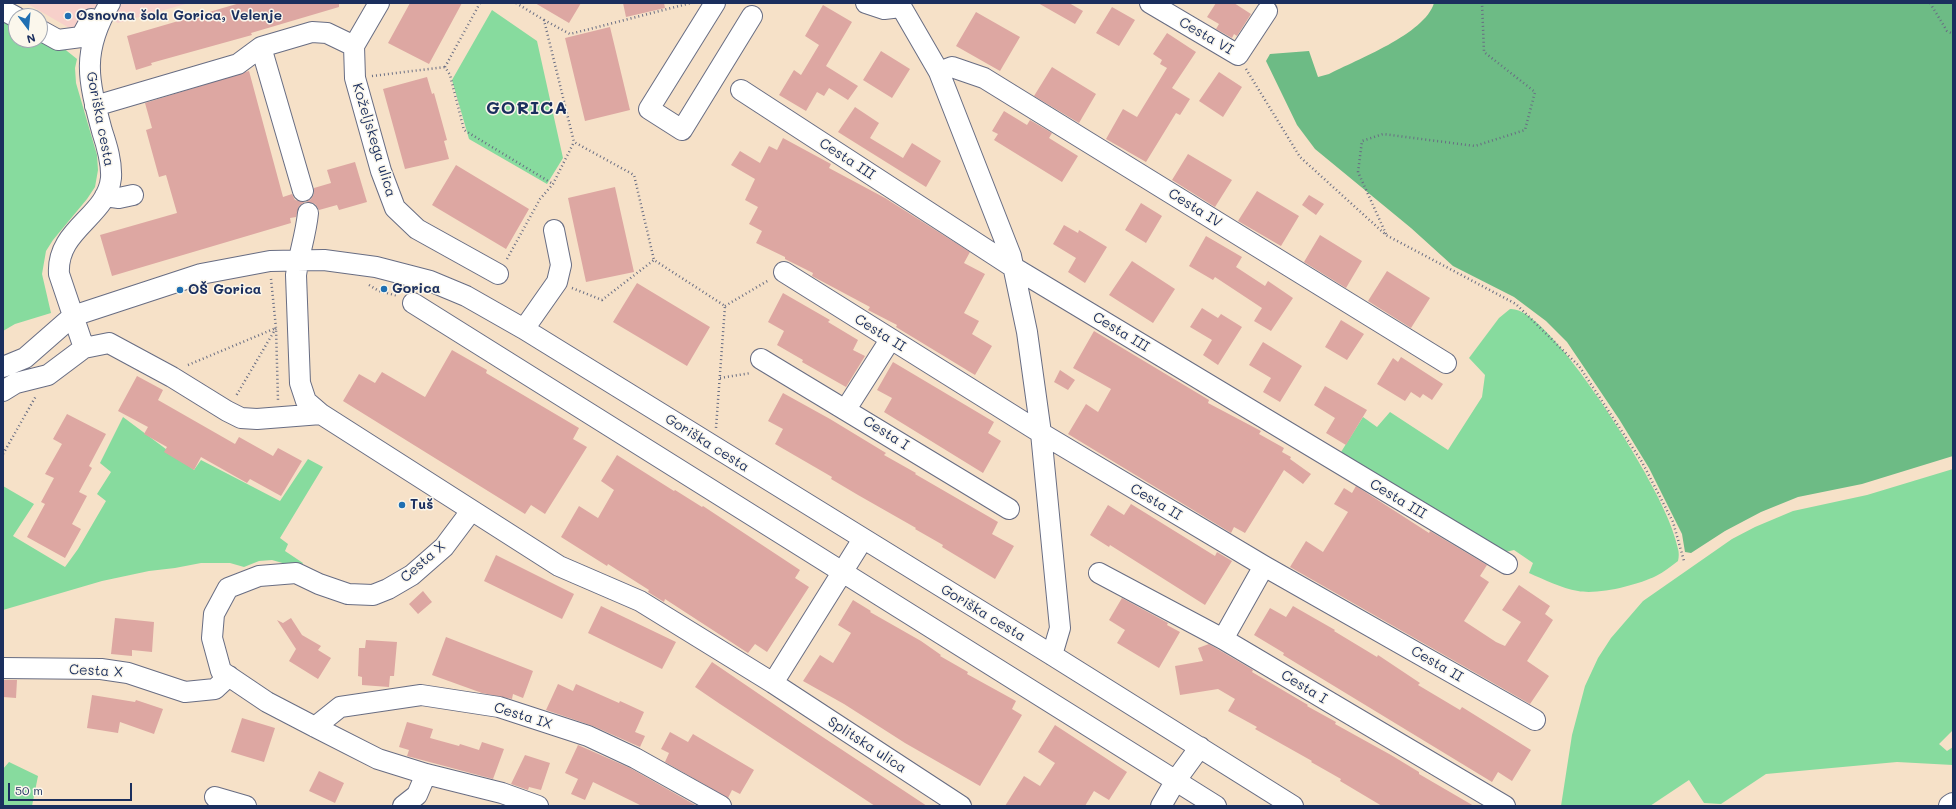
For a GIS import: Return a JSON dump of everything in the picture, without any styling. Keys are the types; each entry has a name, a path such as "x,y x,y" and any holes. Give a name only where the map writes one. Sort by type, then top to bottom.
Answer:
{"street":[{"name":"Goriška cesta","path":"73,316 59,274 61,254 68,238 105,196 111,180 111,166 95,106 89,76 90,55 98,23 110,3"},
{"path":"95,106 238,64 261,47 312,32 327,33 354,46 379,3"},
{"path":"715,3 649,109 682,130 752,16"},
{"path":"866,3 884,9 900,5 939,72 1011,256 1027,332 1041,433 1060,628 1052,655"},
{"name":"Cesta VI","path":"1150,3 1238,55 1268,11"},
{"path":"48,34 58,40 82,37 90,19"},
{"name":"Koželjskega ulica","path":"354,46 355,78 381,171 395,208 417,229 498,274"},
{"path":"261,47 303,191"},
{"name":"Cesta IV","path":"939,72 952,67 984,78 1446,363"},
{"name":"Cesta III","path":"741,90 1013,266 1507,564"},
{"path":"105,196 119,198 134,195"},
{"name":"Splitska ulica","path":"308,213 306,234 298,260 296,275 300,383 306,401 321,414 559,566 640,601 773,683 961,806"},
{"path":"524,329 557,282 561,265 554,230"},
{"name":"Goriška cesta","path":"3,367 25,358 73,316 201,274 270,261 324,260 376,267 430,281 466,296 524,329 1270,790 1293,806"},
{"name":"Cesta II","path":"784,272 890,340 1041,433 1264,566 1535,720"},
{"path":"413,303 1216,806"},
{"path":"73,316 84,348"},
{"path":"846,409 890,340"},
{"path":"3,391 16,383 48,375 84,348 109,343 172,377 227,412 241,418 321,414"},
{"name":"Cesta I","path":"761,359 846,409 1009,509"},
{"name":"Cesta X","path":"471,511 444,547 412,575 388,589 373,595 348,594 319,584 296,573 259,576 228,588 214,614 212,638 221,671 267,702 315,728 378,759 426,774 502,793 538,806"},
{"path":"773,683 863,539"},
{"path":"1223,639 1264,566"},
{"name":"Cesta I","path":"1099,573 1223,639 1505,806"},
{"name":"Cesta X","path":"3,668 100,669 128,673 185,692 215,689 229,676"},
{"name":"Cesta IX","path":"315,728 340,707 421,695 499,707 588,736 635,758 721,806"},
{"path":"1161,806 1176,780 1200,747"},
{"path":"403,806 417,795 426,774"},
{"path":"215,797 246,806"}],"path":[{"path":"445,67 480,3"},
{"path":"516,3 570,34 691,3"},
{"path":"1386,235 1358,172 1362,141 1383,134 1475,146 1525,130 1535,92 1484,52 1482,3"},
{"path":"1930,3 1947,31 1953,34"},
{"path":"498,274 540,199 553,184 574,142 544,20"},
{"path":"1238,55 1300,157 1386,235 1516,304 1579,366 1642,462 1673,522 1684,561"},
{"path":"355,78 445,67"},
{"path":"445,67 450,74 464,130 553,184"},
{"path":"574,142 634,175 654,260 725,306"},
{"path":"557,282 602,300 654,260"},
{"path":"270,261 276,328 279,416"},
{"path":"725,306 784,272"},
{"path":"716,432 725,306"},
{"path":"172,377 180,369 276,328"},
{"path":"227,412 276,328"},
{"path":"3,454 48,375"}],"shaded area":[{"name":"Osnovna šola Gorica, Velenje","path":"26,3 189,3 118,23 92,9 78,33 48,16 48,8 35,8"}],"green space":[{"path":"1434,3 1953,3 1953,456 1862,484 1798,497 1761,512 1725,531 1691,553 1685,552 1682,534 1649,468 1619,419 1567,342 1546,321 1514,297 1453,266 1411,228 1315,149 1297,125 1266,61 1270,54 1309,51 1318,77 1329,74 1372,54 1404,35 1418,25 1428,14"},
{"path":"492,10 537,41 563,158 547,184 469,139 452,80"},
{"path":"3,11 8,14 8,48 48,48 48,41 57,43 77,59 75,68 76,83 97,155 98,170 95,187 46,251 42,274 51,313 15,324 3,331"},
{"path":"1510,309 1525,314 1543,328 1563,351 1584,377 1635,455 1659,499 1668,519 1679,552 1678,561 1665,571 1629,586 1596,592 1578,591 1553,584 1529,573 1533,563 1514,550 1497,554 1417,504 1341,452 1363,417 1377,427 1390,412 1448,450 1482,397 1485,375 1469,358 1499,318"},
{"path":"123,417 194,470 201,460 280,501 308,459 323,467 280,538 288,544 285,551 303,563 300,568 272,560 259,561 244,567 230,563 201,563 149,571 102,581 3,610 3,486 34,504 13,536 65,567 78,549 106,501 97,494 111,472 100,463"},
{"path":"1953,469 1953,730 1939,744 1947,751 1953,747 1953,765 1897,762 1766,774 1721,804 1704,803 1689,780 1650,806 1561,806 1572,735 1585,686 1598,658 1611,638 1643,601 1732,539 1755,527 1793,511 1867,495"},
{"path":"9,762 38,776 32,806 3,806 3,769"}],"building":[{"path":"240,3 339,3 339,7 251,33 252,35 151,63 152,65 136,70 127,36"},
{"path":"410,3 462,3 429,64 388,43"},
{"path":"535,3 581,3 569,23"},
{"path":"623,3 664,3 665,8 626,17"},
{"path":"1038,3 1069,3 1083,11 1075,24"},
{"path":"1216,3 1234,3 1251,14 1237,36 1234,34 1232,38 1216,29 1219,24 1207,17"},
{"path":"823,5 852,22 826,66 858,86 848,100 829,88 824,96 817,92 806,111 779,95 794,70 801,75 819,45 805,36"},
{"path":"1112,7 1135,20 1119,46 1096,33"},
{"path":"976,12 1020,37 1000,71 956,46"},
{"path":"610,27 630,110 585,121 565,38"},
{"path":"1167,33 1196,52 1172,88 1190,99 1180,115 1176,113 1146,162 1106,139 1123,109 1137,117 1167,68 1160,64 1162,60 1153,54"},
{"path":"881,51 910,69 892,98 863,80"},
{"path":"1052,67 1096,94 1079,123 1034,96"},
{"path":"249,71 283,197 292,194 295,200 305,202 299,206 296,217 290,218 291,223 112,276 100,235 177,213 166,175 159,177 146,130 152,128 145,103"},
{"path":"1219,72 1242,87 1223,117 1199,101"},
{"path":"427,77 432,94 434,93 447,140 444,141 449,159 405,169 383,89"},
{"path":"855,107 879,123 870,138 903,158 912,143 941,161 926,187 838,132"},
{"path":"1004,111 1027,125 1030,120 1052,133 1049,138 1078,156 1062,182 994,140 998,134 992,131"},
{"path":"783,138 831,164 829,168 885,198 970,252 964,263 985,274 964,313 979,321 972,334 992,346 975,375 896,327 897,325 868,310 870,307 812,276 813,273 785,259 785,257 756,243 762,231 749,224 758,207 745,200 755,179 731,165 740,151 760,163 769,146 777,150"},
{"path":"1188,154 1232,180 1215,207 1172,180"},
{"path":"355,162 367,202 339,210 337,205 319,210 315,204 306,202 311,199 314,194 314,188 331,183 327,170"},
{"path":"456,165 529,209 506,249 432,205"},
{"path":"615,187 634,272 586,282 568,198"},
{"path":"1257,191 1299,216 1281,246 1238,221"},
{"path":"1309,195 1324,204 1316,215 1302,205"},
{"path":"1141,203 1162,216 1146,243 1125,230"},
{"path":"1064,225 1078,233 1079,230 1107,247 1085,283 1068,272 1076,258 1053,244"},
{"path":"1320,235 1362,261 1346,288 1304,262"},
{"path":"1206,236 1242,257 1236,267 1265,286 1268,281 1293,298 1271,331 1254,321 1262,308 1215,277 1213,280 1189,266"},
{"path":"1132,261 1175,289 1153,323 1109,295"},
{"path":"1387,271 1430,298 1411,328 1368,301"},
{"path":"637,283 710,327 687,366 613,322"},
{"path":"783,293 830,320 828,322 858,340 853,350 865,356 846,387 802,362 803,360 777,345 784,331 768,322"},
{"path":"1202,308 1218,318 1221,314 1242,327 1218,365 1203,355 1212,340 1190,327"},
{"path":"1341,320 1364,334 1347,360 1325,347"},
{"path":"1094,331 1209,400 1208,403 1261,431 1259,434 1284,448 1282,452 1291,457 1290,459 1311,474 1303,484 1284,470 1245,533 1234,527 1231,533 1068,434 1086,404 1098,412 1111,389 1073,368"},
{"path":"1263,342 1302,366 1280,402 1263,392 1271,378 1249,365"},
{"path":"452,350 487,370 486,373 579,428 573,439 587,447 545,514 531,505 525,514 343,401 359,374 375,383 382,372 425,397"},
{"path":"1401,357 1443,384 1432,400 1423,394 1420,398 1411,392 1405,401 1377,384 1393,358 1398,362"},
{"path":"893,362 994,422 988,433 1001,441 983,473 884,412 892,398 877,390"},
{"path":"1060,370 1075,380 1068,390 1054,382"},
{"path":"137,376 163,390 158,400 235,444 239,437 273,456 278,448 302,461 281,496 250,479 247,483 201,457 194,470 164,452 167,447 144,434 148,427 118,411"},
{"path":"1325,386 1367,410 1346,445 1326,433 1335,418 1314,405"},
{"path":"783,393 830,419 886,453 884,455 998,522 992,534 1014,546 995,579 942,547 943,545 915,529 916,528 831,479 832,477 775,444 783,429 768,421"},
{"path":"67,414 106,434 89,466 92,468 79,492 87,496 72,524 81,529 65,558 27,537 45,504 41,502 54,478 45,474 62,444 53,439"},
{"path":"617,455 674,491 675,490 702,507 703,506 800,570 795,578 809,587 767,652 755,644 748,653 665,599 664,602 648,592 649,590 608,564 607,566 561,537 579,506 598,518 614,490 601,481"},
{"path":"1356,486 1429,533 1430,531 1487,565 1480,576 1489,582 1464,621 1496,642 1505,646 1521,622 1502,610 1519,585 1550,606 1545,614 1553,620 1527,661 1549,676 1530,704 1290,567 1306,541 1323,552 1348,512 1334,504 1344,488 1352,493"},
{"path":"1131,504 1215,556 1217,552 1232,561 1205,605 1110,545 1109,547 1090,535 1108,505 1124,515"},
{"path":"496,555 574,594 562,619 484,581"},
{"path":"423,591 432,602 418,614 409,604"},
{"path":"1122,598 1168,623 1167,625 1180,632 1159,668 1117,643 1125,630 1109,620"},
{"path":"853,600 871,611 870,612 921,641 941,655 940,656 968,672 967,674 1016,701 1012,709 1022,715 980,786 905,743 844,704 803,681 820,655 833,663 851,633 838,625"},
{"path":"601,606 676,642 662,669 588,633"},
{"path":"1293,606 1335,630 1334,631 1377,657 1378,655 1420,683 1418,685 1460,710 1462,707 1531,750 1512,781 1498,772 1492,782 1283,655 1284,653 1254,635 1270,608 1286,617"},
{"path":"115,618 154,622 152,652 132,650 132,656 111,654"},
{"path":"291,618 302,635 321,646 318,650 331,658 318,679 289,661 296,649 277,620 283,623"},
{"path":"446,637 533,671 523,698 513,694 512,699 482,693 432,675"},
{"path":"366,640 397,642 394,676 390,676 389,687 362,685 362,677 358,676 359,648 365,648"},
{"path":"1209,644 1253,670 1252,672 1308,705 1307,706 1336,722 1335,724 1391,755 1419,772 1419,774 1474,806 1382,806 1340,781 1341,779 1311,762 1312,761 1255,729 1257,727 1228,711 1235,699 1218,689 1180,695 1175,666 1203,661 1198,648"},
{"path":"712,662 927,806 875,806 720,704 695,687"},
{"path":"3,680 17,680 16,698 3,697"},
{"path":"558,684 573,691 576,684 644,712 635,732 645,736 640,747 593,726 546,710"},
{"path":"92,695 135,702 136,700 163,709 154,734 120,722 118,733 87,728"},
{"path":"242,718 275,728 264,762 231,752"},
{"path":"407,722 433,729 430,738 459,746 460,744 479,750 482,742 504,749 493,779 407,756 409,750 399,747"},
{"path":"1055,725 1127,772 1109,800 1094,791 1085,806 1005,806 1024,776 1040,786 1055,763 1038,752"},
{"path":"670,732 688,742 693,734 754,770 740,794 732,790 728,798 665,762 669,753 661,749"},
{"path":"578,745 630,768 697,806 642,806 593,782 585,800 571,794 578,779 565,773"},
{"path":"525,755 550,763 541,790 529,787 528,790 511,784"},
{"path":"319,771 344,783 335,803 309,791"}],"place":[{"name":"Osnovna šola Gorica, Velenje","path":"68,16"},
{"name":"Gorica","path":"384,289"},
{"name":"OŠ Gorica","path":"180,290"},
{"name":"Tuš","path":"402,505"}],"district":[{"name":"GORICA","path":"527,108"}]}
